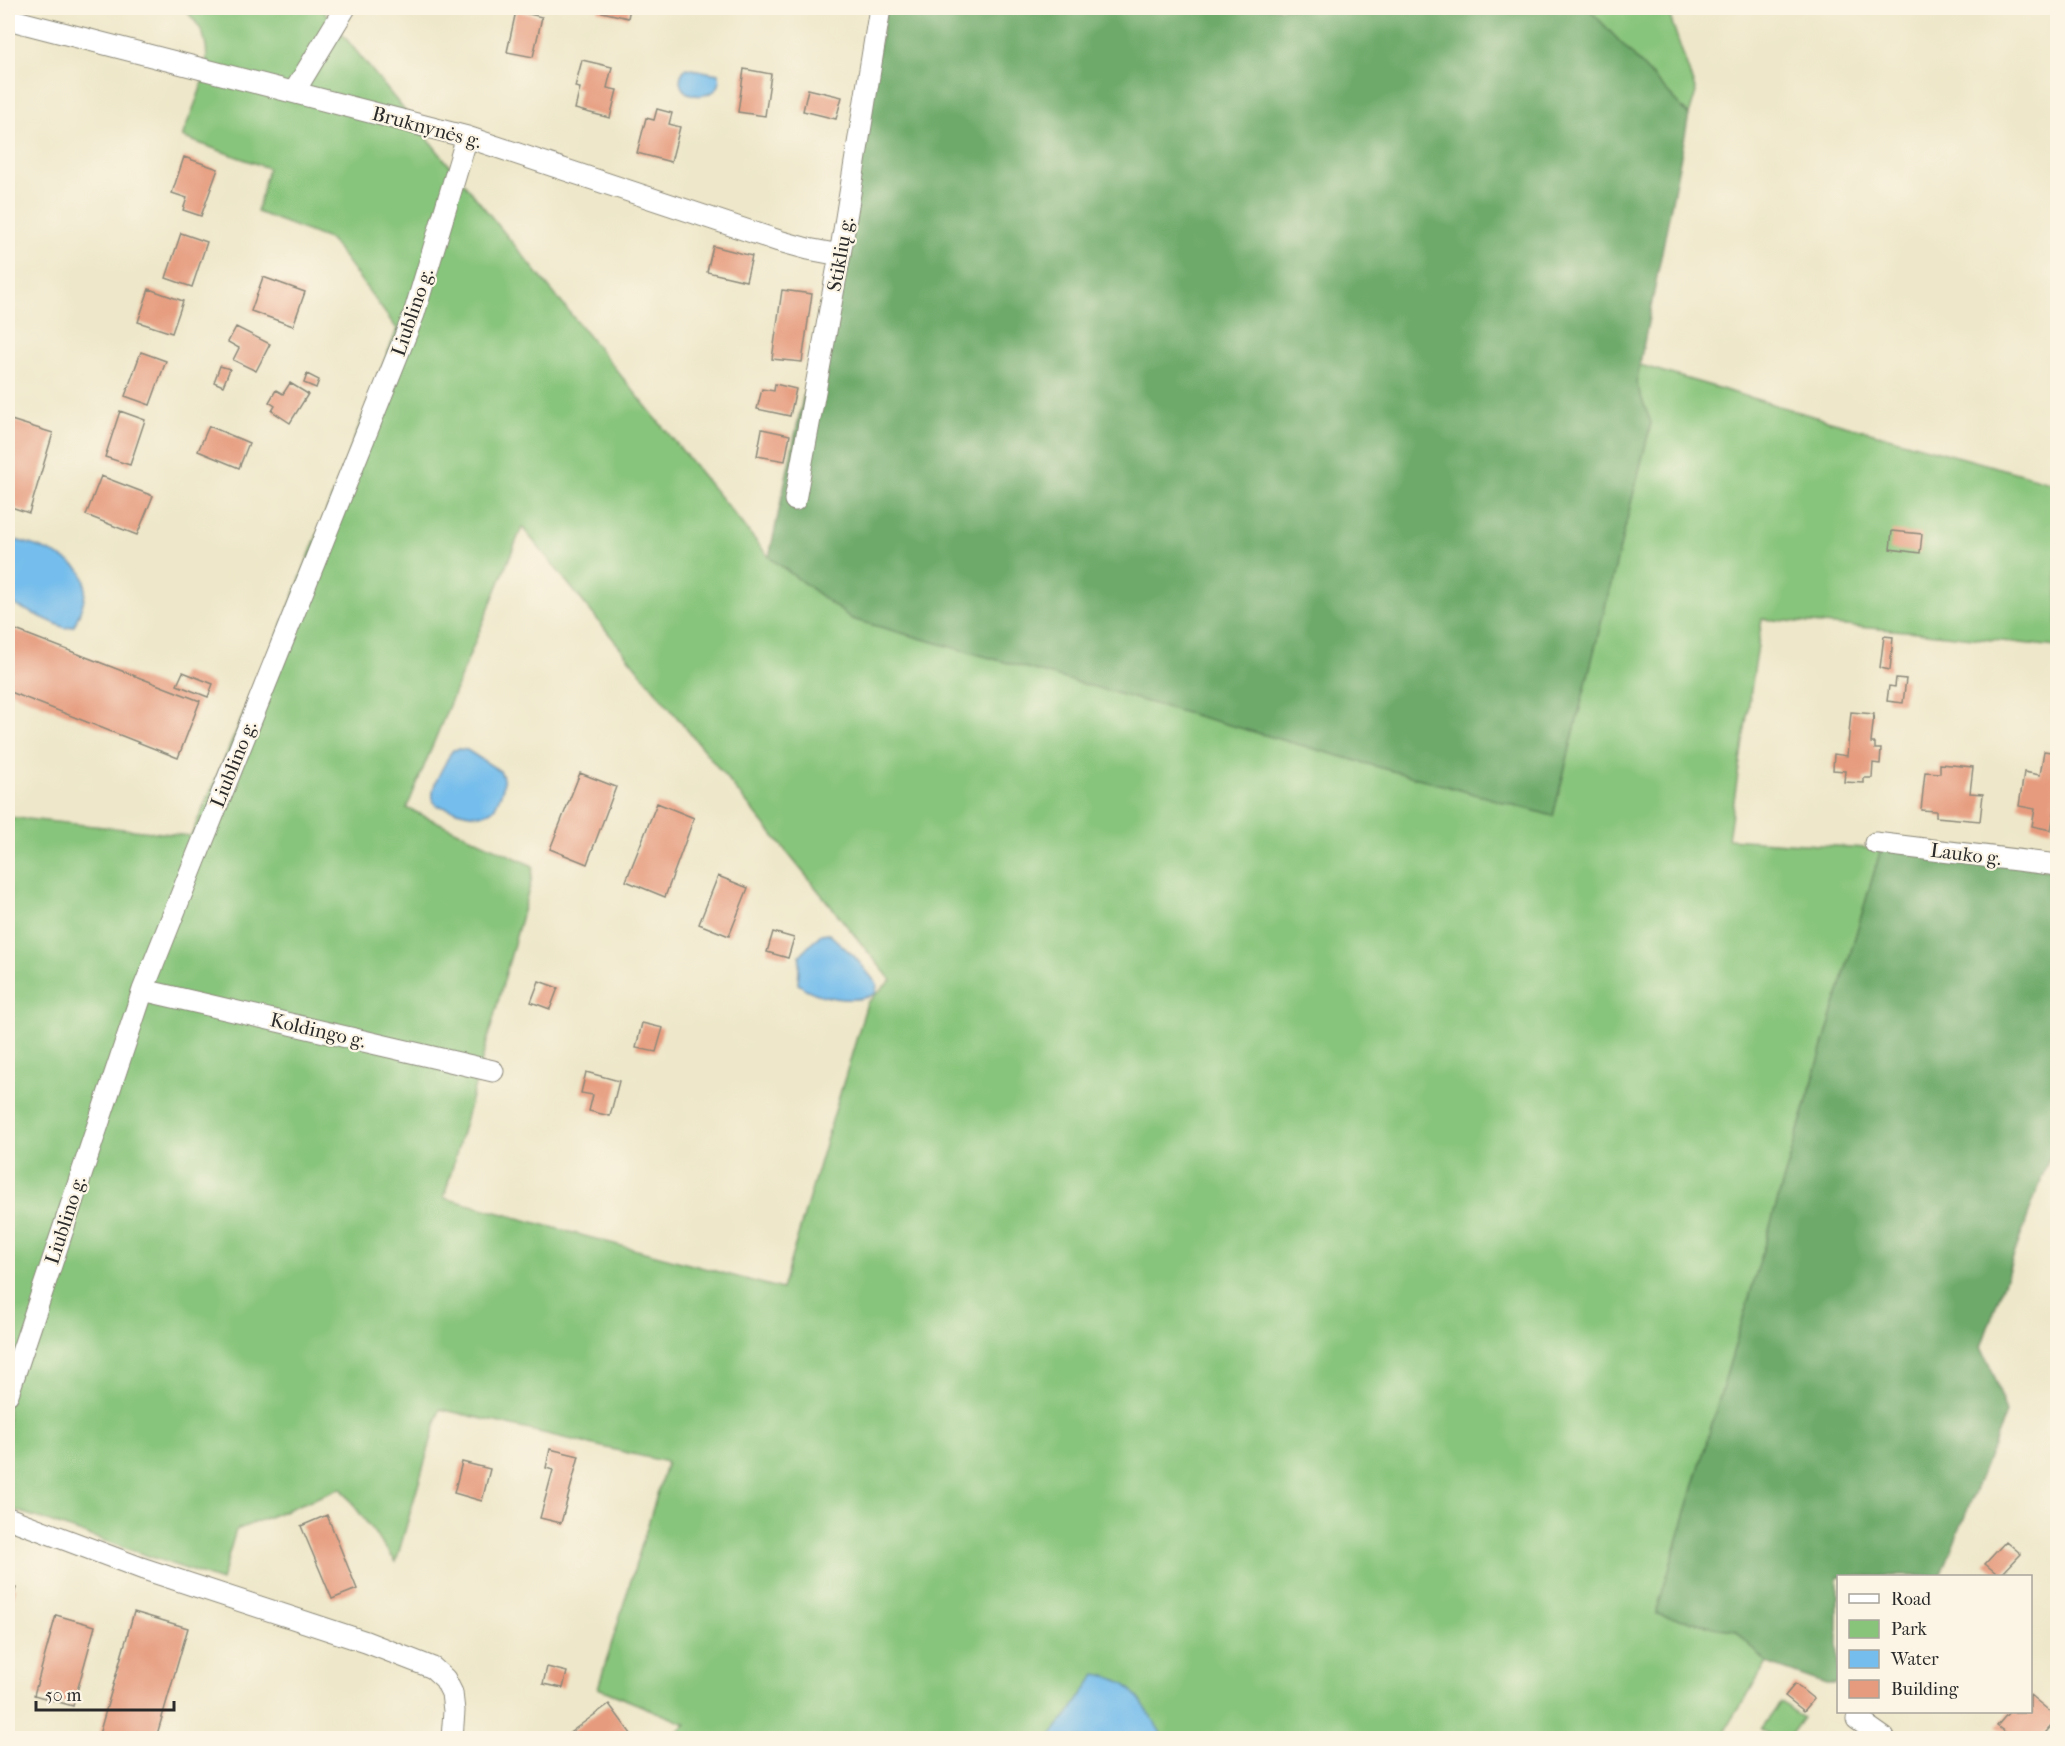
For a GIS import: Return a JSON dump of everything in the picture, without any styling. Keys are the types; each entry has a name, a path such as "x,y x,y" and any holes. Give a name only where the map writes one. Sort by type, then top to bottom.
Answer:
{"street":[{"path":"294,92 345,8"},
{"name":"Stiklių g.","path":"795,500 840,255 880,8"},
{"name":"Bruknynės g.","path":"8,19 467,137 779,241 840,255"},
{"name":"Liublino g.","path":"8,1394 142,990 414,314 467,137"},
{"name":"Lauko g.","path":"1875,843 2058,865"},
{"name":"Koldingo g.","path":"142,990 493,1071"},
{"path":"8,1518 141,1568 366,1642 434,1668 445,1679 452,1693 454,1711 452,1738"},
{"path":"1857,1719 1884,1738"}],"green space":[{"path":"184,8 321,8 769,557 852,619 1553,816 1651,423 1636,383 1640,365 2057,484 2057,647 1762,619 1728,839 1881,849 1656,1614 1736,1631 1767,1663 1721,1738 671,1738 686,1724 598,1688 667,1462 440,1409 396,1562 341,1488 236,1530 221,1581 15,1510 8,1511 8,817 191,836 283,623 397,329 331,240 257,212 268,168 182,137 202,84 207,57 206,43 201,30","holes":["522,527 891,980 867,1003 782,1289 444,1198 531,882 533,866 407,808"]},
{"path":"887,8 1588,8 1689,115 1636,383 1651,423 1553,816 852,619 769,557"},
{"path":"1588,8 1667,8 1696,92 1689,115"},
{"path":"1881,849 2057,870 2057,1135 1981,1347 1996,1380 2006,1413 1941,1575 1837,1575 1837,1684 1826,1684 1767,1663 1736,1631 1656,1614"},
{"path":"1781,1702 1803,1718 1788,1738 1774,1738 1761,1729"}],"water":[{"path":"686,68 718,74 720,82 717,88 704,95 688,93 683,89 680,81"},
{"path":"8,539 49,551 70,562 83,575 85,588 83,601 74,626 65,628 8,602"},
{"path":"453,750 467,750 502,774 502,791 495,807 490,812 467,814 436,805 433,800 434,787 440,773"},
{"path":"828,933 855,957 877,984 876,993 858,999 836,998 815,993 798,984 800,955 821,934"},
{"path":"1096,1674 1110,1677 1130,1689 1145,1706 1164,1738 1049,1738"}],"building":[{"path":"599,8 630,8 628,18 598,11"},
{"path":"516,11 542,17 533,57 507,52"},
{"path":"582,60 612,67 607,88 617,90 610,118 575,109 580,88 575,87"},
{"path":"744,69 771,74 765,116 738,112"},
{"path":"808,89 842,97 836,119 803,111"},
{"path":"657,109 672,113 669,124 680,127 671,162 637,153 646,118 654,120"},
{"path":"184,157 218,169 201,216 183,210 187,198 172,193"},
{"path":"181,233 207,242 192,287 166,278"},
{"path":"713,246 752,256 746,281 707,272"},
{"path":"263,277 305,292 293,326 251,311"},
{"path":"149,289 183,301 172,333 138,322"},
{"path":"782,290 812,294 802,362 772,359"},
{"path":"236,327 270,344 256,371 233,360 239,348 228,342"},
{"path":"141,352 166,361 150,405 125,396"},
{"path":"220,366 230,369 223,386 214,382"},
{"path":"307,374 319,380 316,388 304,383"},
{"path":"290,383 308,394 290,423 272,411 275,406 269,402 276,390 283,394"},
{"path":"775,384 796,389 790,416 757,409 762,389 774,391"},
{"path":"120,411 145,420 130,465 105,457"},
{"path":"11,420 53,433 29,513 8,506 8,432"},
{"path":"209,426 249,443 239,468 198,451"},
{"path":"762,429 790,435 785,461 757,456"},
{"path":"101,476 153,496 137,535 86,515"},
{"path":"1892,531 1922,534 1920,553 1890,549"},
{"path":"8,627 200,701 178,758 8,691"},
{"path":"1884,636 1893,637 1890,670 1880,668"},
{"path":"183,672 213,684 208,697 177,685"},
{"path":"1896,678 1906,679 1903,703 1887,701 1889,686 1895,687"},
{"path":"2055,683 2058,683 2058,715 2051,714"},
{"path":"1851,712 1874,714 1871,743 1875,743 1875,749 1881,749 1880,764 1873,763 1872,778 1864,778 1864,783 1844,782 1845,771 1833,770 1834,754 1847,756"},
{"path":"2044,751 2058,753 2058,791 2051,830 2032,826 2035,809 2019,806 2024,772 2040,775"},
{"path":"1940,764 1973,767 1970,793 1983,794 1980,821 1936,817 1936,811 1921,810 1925,772 1940,773"},
{"path":"580,773 616,787 587,864 550,849"},
{"path":"657,803 694,818 665,897 626,881"},
{"path":"718,876 748,888 729,936 699,924"},
{"path":"773,932 794,938 788,958 767,952"},
{"path":"539,981 558,988 550,1009 531,1002"},
{"path":"642,1023 663,1028 656,1052 636,1048"},
{"path":"586,1072 619,1081 610,1116 589,1111 593,1095 581,1093"},
{"path":"550,1449 579,1456 561,1523 540,1518 553,1470 546,1468"},
{"path":"462,1462 490,1469 482,1501 454,1493"},
{"path":"327,1515 357,1589 332,1599 301,1526"},
{"path":"2006,1541 2021,1554 2001,1575 1985,1564"},
{"path":"8,1586 16,1588 8,1614"},
{"path":"134,1612 188,1628 156,1738 98,1738"},
{"path":"56,1615 95,1626 73,1706 34,1695"},
{"path":"547,1667 567,1672 563,1688 543,1684"},
{"path":"1795,1684 1814,1699 1804,1711 1785,1696"},
{"path":"2032,1697 2058,1718 2041,1738 2013,1738 1997,1726 2008,1713 2032,1713"},
{"path":"609,1704 634,1738 564,1737"}]}
